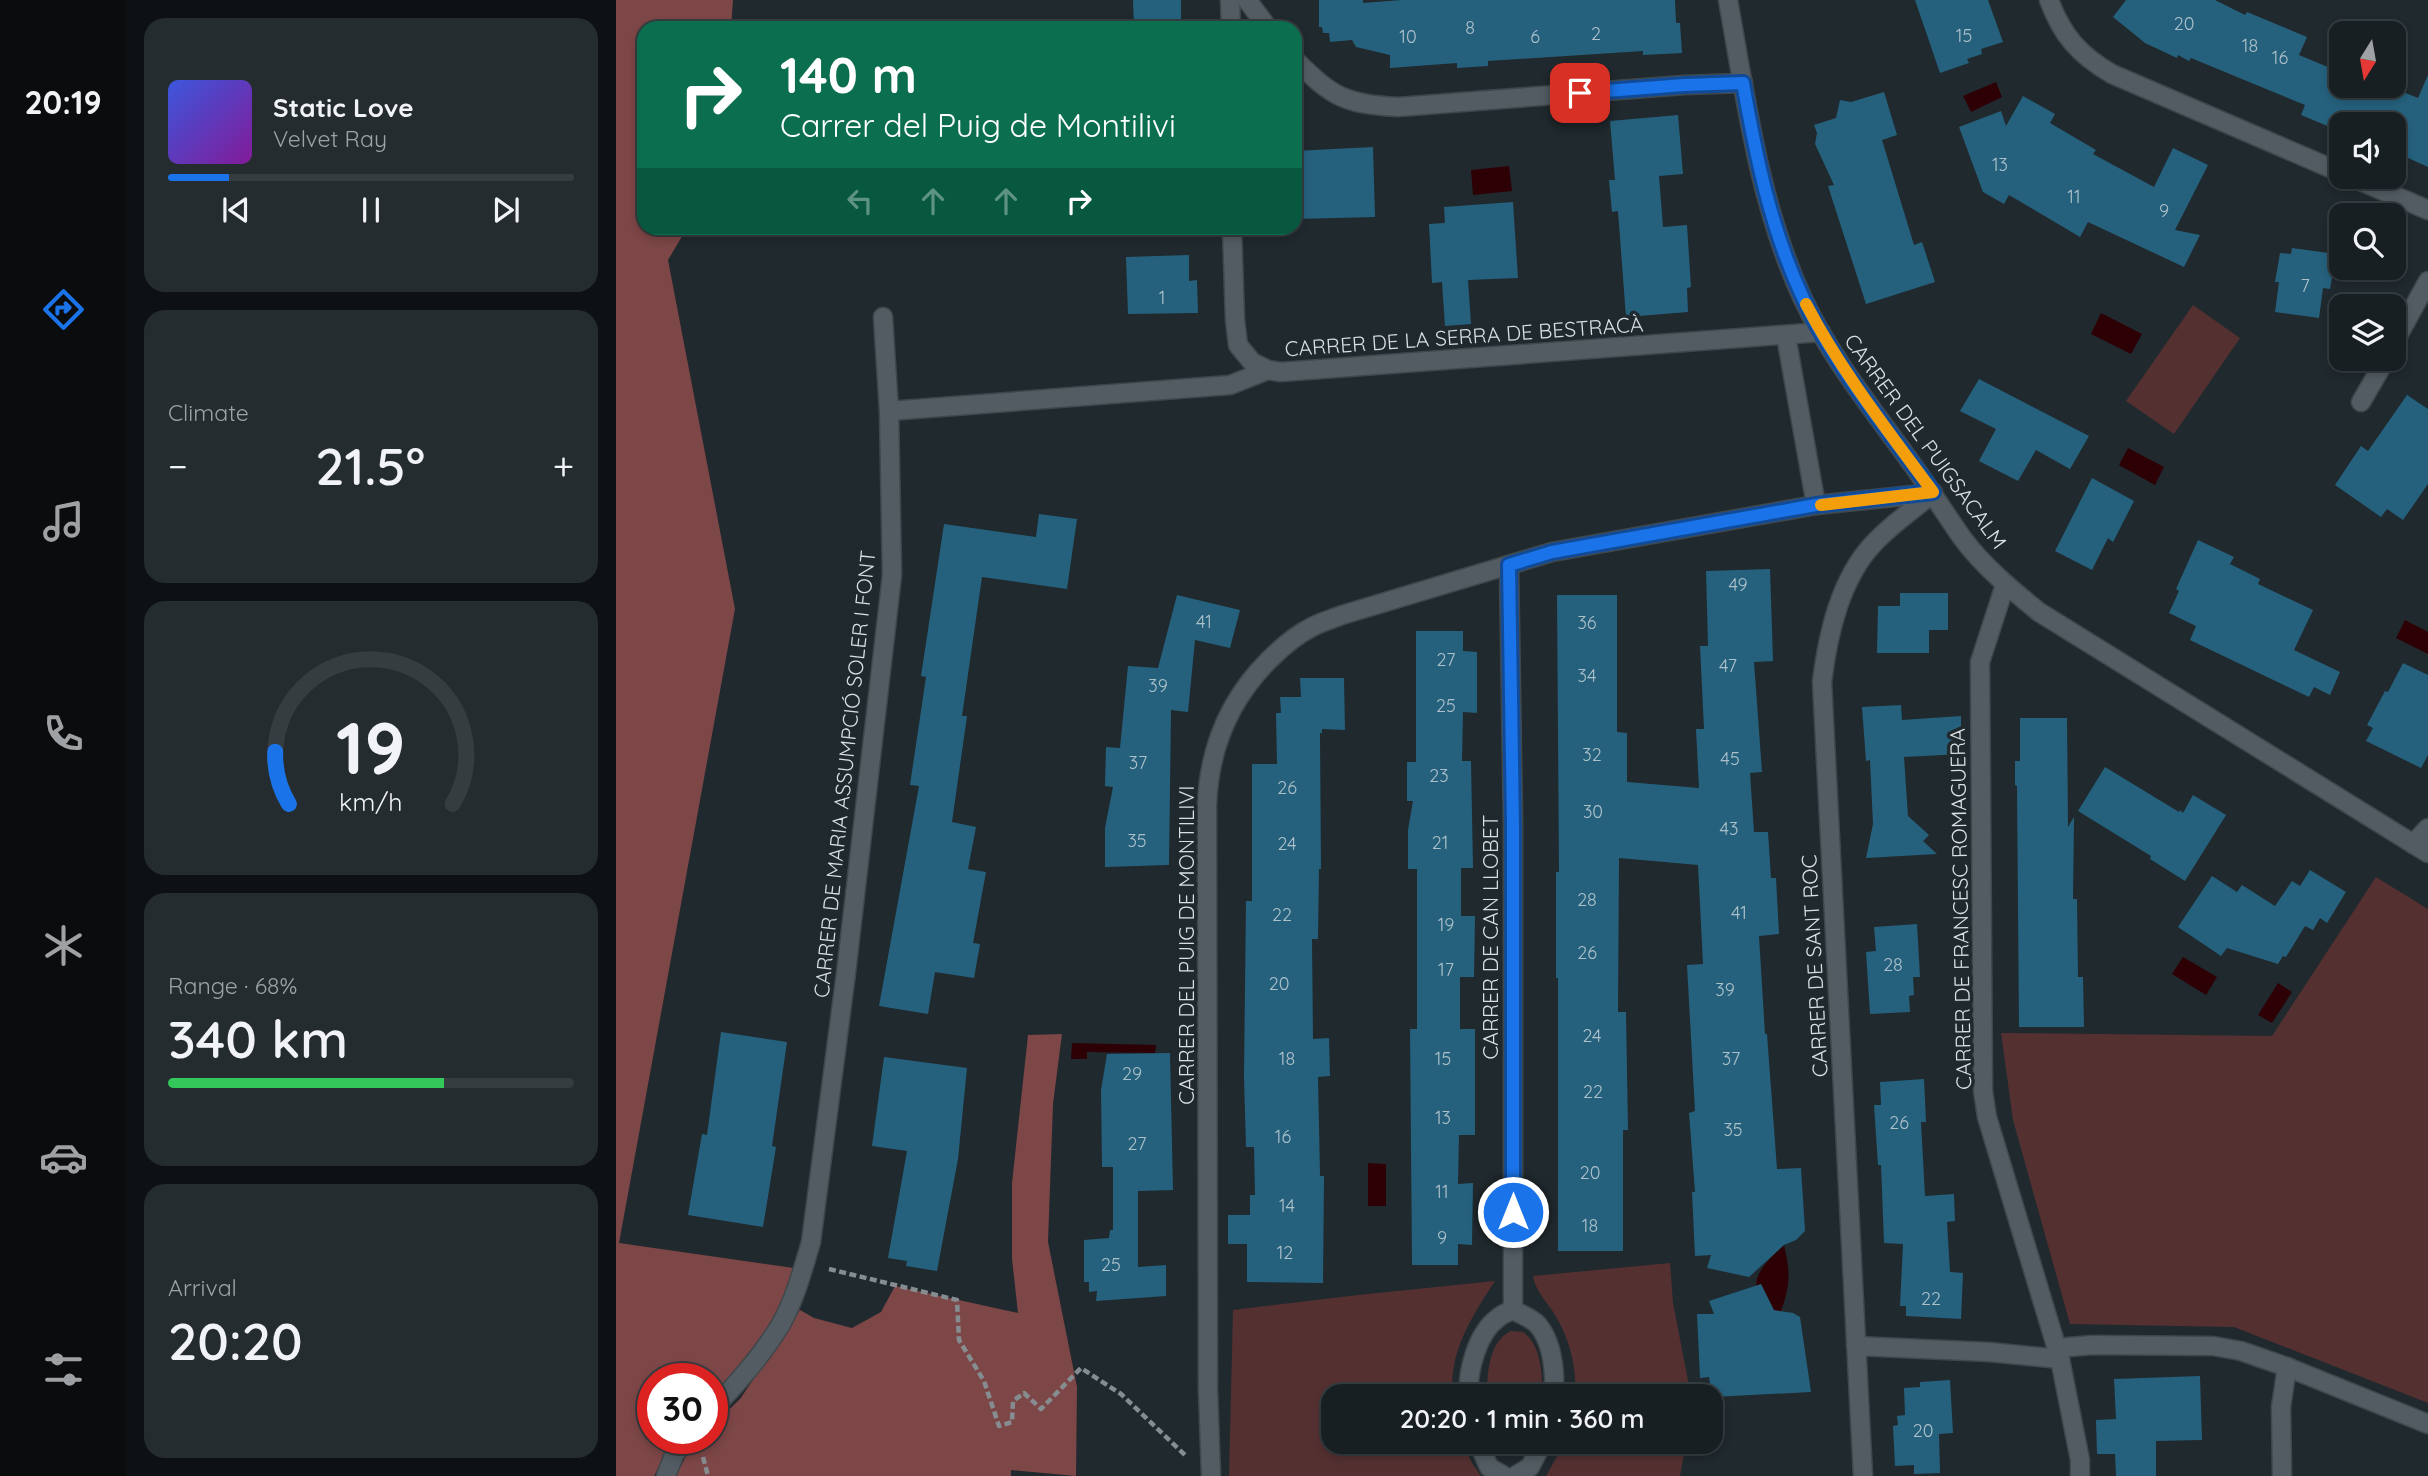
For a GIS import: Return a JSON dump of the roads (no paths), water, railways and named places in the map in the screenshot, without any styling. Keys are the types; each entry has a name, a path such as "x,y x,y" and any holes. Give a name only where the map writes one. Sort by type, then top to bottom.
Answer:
{"street":[{"path":"1230,0 1231,21"},
{"path":"1247,0 1263,21"},
{"name":"CARRER DEL PUIGSACALM","path":"1728,0 1769,207 1783,252 1803,298 1821,332 1964,540 2006,585 2039,612 2420,849"},
{"path":"2049,0 2056,19 2071,43 2089,61 2112,74 2329,167"},
{"path":"1302,66 1333,93 1348,101 1398,107 1743,83"},
{"path":"2379,189 2428,210"},
{"name":"CARRER DE LA SERRA DE BESTRACÀ","path":"1232,235 1238,345 1251,362 1268,370 1281,372 1821,332"},
{"path":"2406,321 2428,281"},
{"name":"CARRER DE MARIA ASSUMPCIÓ SOLER I FONT","path":"728,1392 760,1357 782,1323 811,1242 892,575 889,411 883,317"},
{"path":"1786,336 1816,505"},
{"path":"889,411 1230,385 1268,370"},
{"path":"2361,402 2379,371"},
{"name":"CARRER DEL PUIG DE MONTILIVI","path":"1210,1469 1208,780 1223,725 1245,686 1277,652 1312,627 1342,615 1552,552 1816,505 1933,492"},
{"name":"CARRER DE SANT ROC","path":"1863,1476 1822,682 1835,617 1853,570 1875,542 1933,492"},
{"name":"CARRER DE CAN LLOBET","path":"1509,565 1513,812 1513,1310"},
{"name":"CARRER DE FRANCESC ROMAGUERA","path":"2006,585 1980,662 1983,1091 1987,1117 2059,1353 2080,1460 2080,1476"},
{"path":"2420,849 2428,828"},
{"path":"1470,1384 1473,1362 1482,1335 1497,1318 1513,1310 1537,1324 1550,1351 1555,1384"},
{"path":"1856,1346 2059,1353 2093,1345 2213,1346 2241,1351 2287,1367 2428,1424"},
{"path":"2282,1476 2281,1407 2287,1367"},
{"path":"666,1476 675,1454"},
{"path":"1483,1454 1489,1467 1504,1476"},
{"path":"1516,1476 1530,1467 1537,1454"}]}
